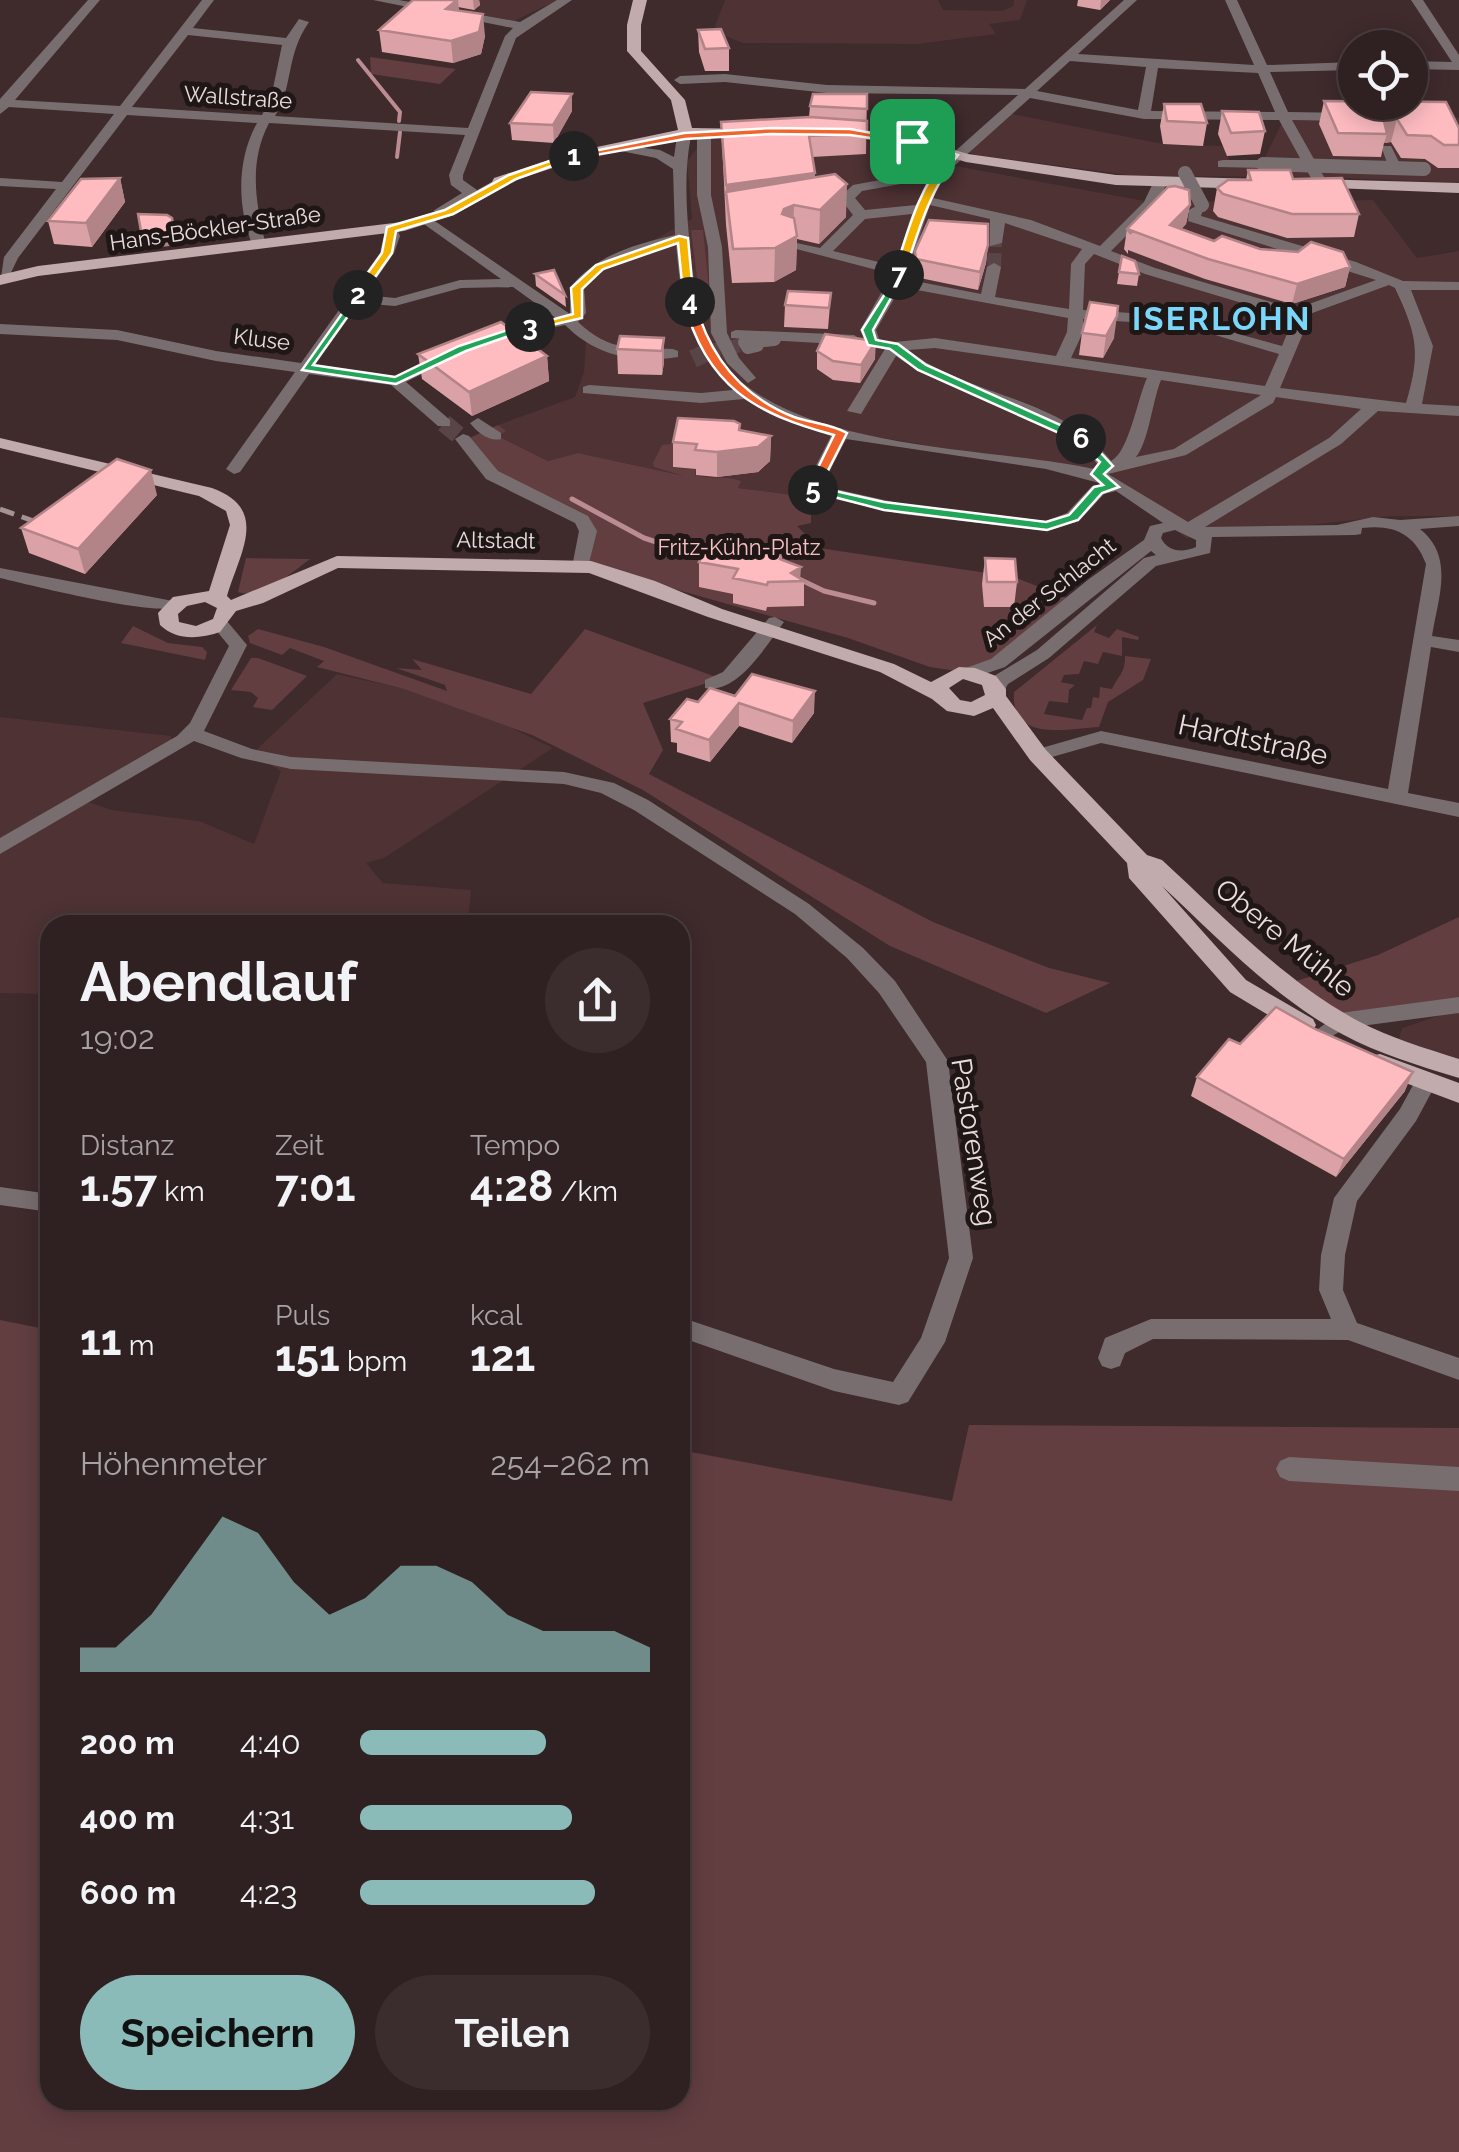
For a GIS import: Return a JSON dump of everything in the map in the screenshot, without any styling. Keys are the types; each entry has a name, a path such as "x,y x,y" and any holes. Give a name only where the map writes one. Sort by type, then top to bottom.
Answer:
{"main road":[{"path":"640,0 634,51 677,97 687,124 684,136 738,127 771,131"},
{"path":"634,33 702,108 704,134"},
{"path":"702,108 771,131"},
{"path":"814,130 894,140 947,162 1159,188 1293,183 1459,188"},
{"path":"704,134 771,131"},
{"name":"Hans-Böckler-Straße","path":"613,148 656,136 684,136"},
{"name":"Hans-Böckler-Straße","path":"368,230 578,154 661,143 684,136"},
{"name":"Hans-Böckler-Straße","path":"1,280 40,278 67,270 391,229 430,218 513,177"},
{"path":"1293,183 1459,198"},
{"path":"0,443 216,496 230,503 238,514 215,612 175,629 170,611"},
{"name":"Altstadt","path":"170,611 215,612 266,606 310,573 342,562 581,566 772,626 887,668 953,681"},
{"path":"953,681 986,678 996,693 988,705 971,709"},
{"name":"Obere Mühle","path":"953,681 951,705 971,709 1038,755"},
{"name":"Obere Mühle","path":"996,693 1038,755 1139,861 1154,866 1331,1028 1426,1082 1459,1094"},
{"name":"Obere Mühle","path":"1139,861 1137,872 1238,986 1276,1012 1459,1069"}],"street":[{"path":"2,106 94,0"},
{"path":"1,280 11,257 208,0"},
{"path":"379,0 522,26"},
{"path":"578,0 562,2 522,26 503,53 456,182 470,190 430,218 567,319 590,341 614,352 673,354"},
{"path":"796,203 824,197 847,198 858,188 947,162 974,144 1131,0"},
{"path":"1231,0 1284,117 1321,184"},
{"path":"1416,0 1459,65"},
{"path":"259,246 249,205 249,155 272,111 286,42 303,22"},
{"path":"186,32 286,42"},
{"path":"1066,57 1152,66 1262,70 1338,67"},
{"path":"1428,65 1459,65"},
{"path":"1144,116 1152,66"},
{"path":"660,79 736,80"},
{"path":"680,80 736,80 827,90 1029,92 1144,116 1338,116"},
{"path":"702,108 702,87 717,82"},
{"name":"Wallstraße","path":"2,106 473,132"},
{"path":"704,134 702,182 720,216 718,324 732,360 760,390 841,433"},
{"path":"684,136 680,166 683,232 696,324 714,363 745,394 789,419 841,433 1108,475 1194,534 1344,528 1368,531 1403,524 1426,528 1459,521"},
{"path":"613,148 660,154 680,166"},
{"path":"1386,149 1394,166"},
{"path":"872,342 868,330 898,277 923,205 947,162"},
{"path":"1223,164 1263,164 1293,183 1394,166 1424,168"},
{"path":"1184,170 1195,214 1395,283 1459,286"},
{"path":"0,182 67,186"},
{"path":"1061,362 1075,332 1078,264 1098,250 1159,188"},
{"path":"847,198 861,215"},
{"path":"824,252 861,215 923,205 1026,223 1098,250 1156,300 1285,350"},
{"path":"683,208 720,216"},
{"path":"444,423 424,401 396,381 494,336 578,316 577,288 592,272 720,216"},
{"path":"996,243 996,221 1002,219"},
{"path":"234,469 387,253 393,236 391,229"},
{"path":"792,246 824,252 898,277 991,284 1076,314 1141,318 1156,300 1215,291 1297,320 1395,283"},
{"path":"1395,283 1427,342 1428,356 1412,410"},
{"path":"355,298 395,302 460,284 516,284"},
{"path":"1108,475 1180,452 1267,400 1297,320"},
{"path":"696,324 718,324"},
{"name":"Kluse","path":"0,329 117,335 216,356 396,381"},
{"path":"736,335 802,335 894,347 936,343 1374,406 1459,411"},
{"path":"773,339 802,335"},
{"path":"855,411 894,347"},
{"path":"894,347 922,368 1066,430 1093,448 1152,538 1163,552 1174,555"},
{"path":"841,433 812,489 884,506 1047,526 1073,517 1134,449 1156,374"},
{"path":"589,390 591,384 661,383"},
{"path":"570,392 702,398 745,394"},
{"path":"1194,534 1336,440 1374,406"},
{"path":"478,423 495,436"},
{"path":"463,439 492,476 582,520 588,531 581,566"},
{"name":"An der Schlacht","path":"953,681 998,663 1164,526 1194,534 1194,554 1162,556 1138,571 1065,636 1001,680 996,693"},
{"path":"1397,798 1435,564 1426,528"},
{"path":"0,574 99,604 170,611"},
{"path":"0,847 192,734 227,668 231,652 215,612"},
{"path":"712,684 730,676 772,626"},
{"path":"1423,640 1459,646"},
{"name":"Pastorenweg","path":"192,734 248,754 291,763 564,778 607,788 641,804 802,909 856,953 887,987 937,1061 961,1258 932,1342 899,1394 834,1380 690,1330"},
{"name":"Hardtstraße","path":"1038,755 1101,737 1459,810"},
{"path":"1331,1028 1459,1005"},
{"path":"1348,1330 1330,1290 1333,1254 1346,1198 1408,1115 1426,1082"},
{"path":"0,1196 40,1201"},
{"path":"1111,1358 1114,1346 1151,1329 1348,1330 1459,1369"},
{"path":"1289,1469 1459,1479"}],"shaded area":[{"path":"403,0 558,0 514,21"},
{"path":"725,0 938,0 943,10 1002,11 1013,6 1014,0 1027,0 1020,20 989,24 996,34 917,44 743,43 713,31"},
{"path":"1007,113 1163,144 1223,146 1230,161 1263,161 1284,119 1459,118 1459,183 1136,176 961,150"},
{"path":"706,137 843,137 883,144 956,166 1150,202 1373,200 1417,258 1459,251 1459,516 1393,516 1186,538 1099,474 853,433 801,496 738,488 578,453 548,461 496,435 505,431 498,425 575,397 584,372 586,342 567,319 587,276 692,219 687,161"},
{"path":"337,674 404,689 491,718 553,748 384,858 366,863 383,883 471,890 469,915 40,915 40,994 0,993 0,717 171,736 171,749 85,801 112,810 199,821 254,844 281,771 252,754"},
{"path":"1459,1009 1459,1062 1399,1039 1402,1028"}],"green space":[{"path":"370,57 456,69 440,84 371,74"},
{"path":"691,230 703,230 712,317 701,309"},
{"name":"Fritz-Kühn-Platz","path":"498,425 506,431 498,436 548,461 578,453 684,476 654,467 653,463 662,445 678,443 673,468 696,469 695,475 741,481 738,488 801,496 811,505 811,523 797,526 819,548 1014,577 1072,600 998,661 957,671 930,667 848,638 585,564 591,531 494,475 465,440"},
{"path":"246,558 310,559 276,584 247,593 238,592"},
{"path":"1097,625 1094,632 1109,638 1117,629 1139,637 1122,637 1122,656 1103,652 1098,664 1084,661 1079,674 1064,675 1061,682 1075,685 1069,690 1068,703 1049,701 1044,714 1082,720 1093,697 1099,698 1100,687 1112,689 1123,670 1125,656 1151,659 1143,680 1108,702 1099,727 1044,729 1022,720 1015,708 1014,692"},
{"path":"133,626 168,643 202,647 207,652 205,660 121,643"},
{"path":"258,629 324,647 447,691 445,685 396,668 422,670 412,659 531,694 585,629 716,677 643,703 663,750 649,774 933,922 1049,968 1110,983 1046,1013 890,946 643,790 532,735 404,689 317,667 324,661 290,648 282,655 250,643 248,636"},
{"path":"251,658 307,676 272,710 253,707 258,698 251,692 231,690"},
{"path":"1459,917 1459,1001 1345,1019 1293,982 1378,955"},
{"path":"0,1320 40,1328 40,2110 690,2110 690,1452 952,1501 969,1425 1459,1428 1459,2152 0,2152"}],"building":[{"path":"413,0 457,0 446,9 483,14 479,32 451,41 379,30"},
{"path":"721,29 729,48 705,49 698,30"},
{"path":"531,92 572,94 553,125 510,123"},
{"path":"813,94 867,94 867,109 810,106"},
{"path":"1324,101 1338,101 1338,120 1390,120 1384,121 1387,134 1338,133"},
{"path":"1428,102 1446,102 1459,128 1459,145 1444,145 1431,136 1407,135 1398,120 1428,120"},
{"path":"1164,104 1201,104 1207,123 1167,121"},
{"path":"1222,111 1259,112 1265,131 1231,133"},
{"path":"810,117 867,121 867,133 809,136 815,173 726,185 721,122"},
{"path":"1248,170 1290,170 1293,179 1342,178 1359,214 1292,214 1223,194 1217,188 1228,180 1251,180"},
{"path":"835,174 847,184 820,210 794,205 784,209 782,214 794,218 797,236 775,248 733,249 726,192"},
{"path":"120,178 86,223 48,221 81,179"},
{"path":"1168,187 1189,190 1190,205 1170,225 1214,241 1222,236 1260,249 1298,252 1311,242 1343,252 1350,267 1297,284 1208,259 1130,230 1131,234 1127,229"},
{"path":"138,214 167,215 172,218 174,233 142,237"},
{"path":"929,220 988,224 988,245 980,272 916,259 915,251"},
{"path":"1122,256 1135,261 1139,274 1119,272"},
{"path":"554,270 565,295 535,274"},
{"path":"788,291 831,293 829,308 785,305"},
{"path":"1090,302 1118,306 1106,336 1082,333"},
{"path":"501,322 547,356 469,392 418,354"},
{"path":"825,334 876,341 861,365 833,361 817,351"},
{"path":"620,336 664,338 662,351 617,349"},
{"path":"678,418 734,421 740,424 739,430 771,436 758,447 717,452 695,450 697,444 673,442"},
{"path":"117,459 151,470 78,549 21,528"},
{"path":"708,547 761,556 764,551 782,555 780,559 801,567 791,573 804,581 767,585 733,578 738,569 699,562"},
{"path":"985,558 1015,559 1017,582 987,582"},
{"path":"752,674 815,691 793,721 739,703 709,740 676,729 682,722 670,719 687,699 698,702 710,688 735,696"},
{"path":"1276,1007 1315,1029 1413,1072 1344,1159 1197,1077 1229,1039 1240,1044"}],"waterway":[{"path":"358,60 400,112 399,121"},
{"path":"397,157 400,132"},
{"path":"572,499 644,538 709,559"},
{"path":"799,579 824,591 874,603"}],"tunnel":[{"path":"994,267 995,243"},
{"path":"709,351 767,340"},
{"path":"693,359 709,351"},
{"path":"444,423 463,439"}],"railway":[{"path":"0,509 39,523"}],"district":[{"name":"ISERLOHN","path":"1222,318"}],"route":[{"path":"827,131 912,141 954,155 938,173 921,209 897,282 868,330 872,342 894,347 922,368 1066,430 1102,456 1107,466 1096,474 1113,487 1098,490 1078,514 1066,520 1047,526 1011,524 884,506 812,489 841,433 807,426 773,412 745,394 714,363 691,309 683,238 608,263 587,276 577,288 579,313 574,318 494,336 396,381 306,368 387,253 392,244 391,229 449,212 513,177 545,165 578,154 704,134 827,131"}]}
